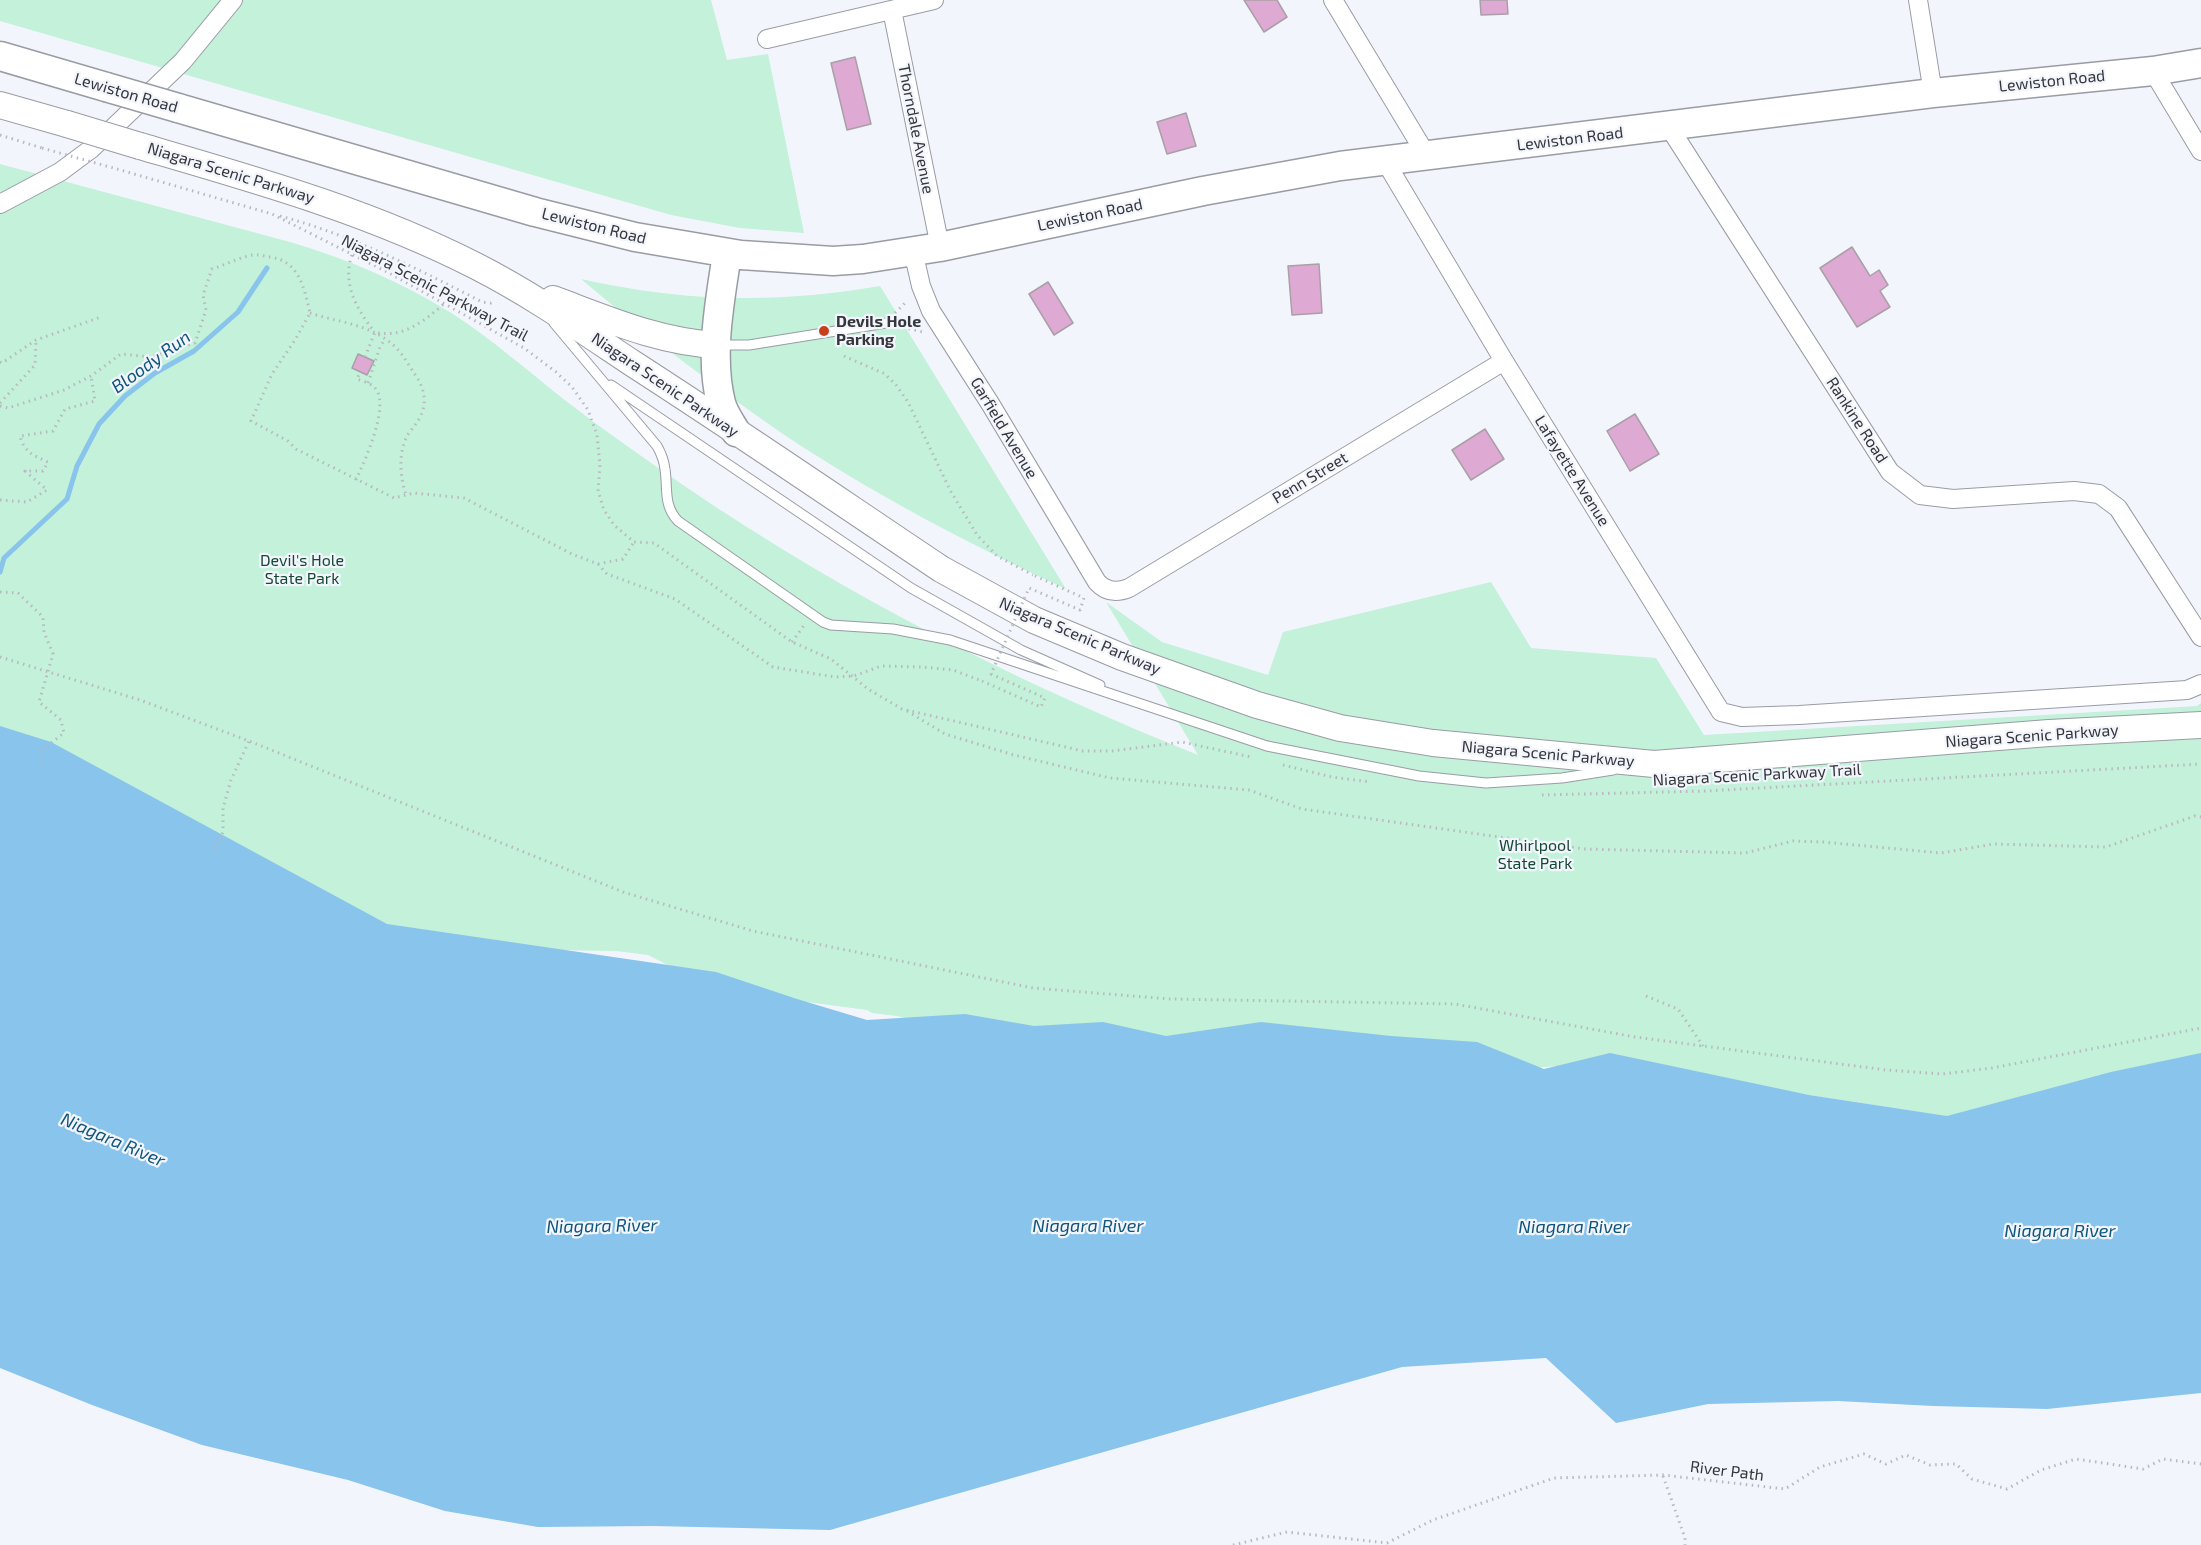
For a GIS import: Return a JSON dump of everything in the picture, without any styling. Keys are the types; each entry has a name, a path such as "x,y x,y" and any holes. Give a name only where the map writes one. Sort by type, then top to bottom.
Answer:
{"main road":[{"name":"Lewiston Road","path":"0,56 559,218 669,244 727,254 833,261 863,259 926,249 1242,183 1330,168 1933,93 2201,63"},
{"name":"Niagara Scenic Parkway","path":"0,105 296,191 363,215 449,253 505,281 534,299 941,570 1034,620 1122,657 1257,705 1340,728 1433,743 1654,764 2049,733 2201,725"},
{"path":"727,254 717,345 717,368 722,404 736,432"},
{"path":"505,281 666,339 693,344 717,345"}],"street":[{"path":"0,204 60,172 91,149 183,61 233,0"},
{"path":"768,39 934,0"},
{"path":"1333,0 1427,156"},
{"path":"1918,0 1933,93"},
{"name":"Thorndale Avenue","path":"892,10 926,249"},
{"path":"2153,70 2201,151"},
{"name":"Rankine Road","path":"1669,127 1890,472 1920,495 1953,499 2074,491 2099,494 2118,508 2201,637"},
{"name":"Lafayette Avenue","path":"1385,161 1504,361 1720,712 1742,717 1799,715 2187,690 2201,684"},
{"name":"Garfield Avenue","path":"926,249 921,286 926,301 1097,582 1105,589 1114,591"},
{"name":"Penn Street","path":"1114,591 1129,588 1504,361"}],"lane":[{"path":"534,299 657,446 665,470 667,499 672,515 812,615 831,625 893,629 950,640 1268,746 1419,776 1486,783 1562,778 1654,764"},
{"path":"717,345 749,345 886,323"},
{"path":"602,379 911,588 1021,650 1147,707"}],"path":[{"name":"Niagara Scenic Parkway Trail","path":"0,135 273,214 445,303 524,348 556,372 582,398 597,435 600,465 598,491 604,510 614,525 634,542 654,543 792,642 831,658 868,689 902,709 1083,752 1112,751 1182,742 1254,758"},
{"path":"273,214 324,228 380,251 482,302 490,303 496,300 505,281"},
{"path":"36,340 35,365 0,405 8,408 64,390 91,376 121,354 151,357 195,343 206,310 203,295 212,269 253,254 280,259 294,267 310,313 272,374 251,421 288,441 296,449 394,498 414,494 464,498 572,554 598,564 607,574 675,599 773,667 835,677 854,676 881,666 953,670 1041,707 1045,698 991,674 1029,588 1080,610 1084,598 997,556 977,535 950,490 908,402 896,385 885,374 844,356"},
{"path":"352,255 348,271 349,288 364,318 375,332 388,334 408,330 421,323 445,303"},
{"path":"921,286 886,323 948,338"},
{"path":"310,313 335,321 359,325 375,332 397,349 417,377 425,399 419,420 407,436 402,457 401,479 406,495"},
{"path":"0,362 2,363 36,340 101,317"},
{"path":"365,357 375,332"},
{"path":"368,383 385,339"},
{"path":"356,480 367,456 377,421 379,403 377,392 368,383 357,379 360,372"},
{"path":"0,500 27,502 47,490 25,471 43,471 48,462 30,454 23,447 20,436 53,431 65,409 94,401 91,376"},
{"path":"598,564 623,559 634,542"},
{"path":"0,592 18,593 43,617 44,632 53,654 39,702 61,720 64,733 42,750 42,763"},
{"path":"792,642 812,615"},
{"path":"0,657 140,700 249,741 623,892 753,931 1033,988 1170,999 1455,1004 1635,1037 1886,1070 1942,1074 1992,1068 2201,1028"},
{"path":"902,709 945,734 1110,778 1249,790 1302,809 1584,849 1745,853 1793,841 1941,853 1993,844 2106,847 2195,816 2201,817"},
{"path":"214,850 223,832 223,808 231,780 249,741"},
{"path":"1276,763 1332,777 1378,783"},
{"name":"Niagara Scenic Parkway Trail","path":"1538,795 1705,791 2201,764"},
{"path":"1646,996 1678,1009 1703,1046"},
{"name":"River Path","path":"1233,1545 1287,1532 1387,1543 1433,1520 1554,1478 1663,1476 1785,1489 1820,1467 1864,1454 1886,1464 1906,1455 1930,1465 1956,1464 1972,1479 2007,1489 2041,1470 2076,1460 2143,1468 2163,1459 2201,1464"},
{"path":"1663,1476 1685,1538 1685,1545"}],"green space":[{"path":"0,0 711,0 727,60 768,54 804,233 740,228 671,215 0,21"},
{"name":"Devil's Hole State Park","path":"0,164 290,242 354,264 394,282 434,302 468,324 566,401 640,455 808,565 871,601 999,667 1198,755 1106,602 1162,642 1268,675 1283,632 1491,582 1531,648 1656,658 1704,735 2197,706 2201,703 2201,1059 1971,1120 1602,1063 1516,1069 924,1023 872,1013 867,1010 799,1001 699,981 648,955 616,951 550,950 414,940 0,742"},
{"path":"581,279 656,292 730,298 804,296 880,286 1066,589 922,517 817,456 705,378"}],"water":[{"name":"Niagara River","path":"0,726 51,742 387,924 716,972 867,1020 965,1014 1034,1026 1103,1022 1166,1036 1261,1022 1391,1036 1477,1042 1544,1069 1610,1053 1809,1095 1947,1116 2111,1072 2201,1053 2201,1393 2047,1409 1838,1401 1708,1404 1616,1423 1546,1358 1402,1367 830,1530 654,1526 538,1527 445,1511 348,1480 202,1445 92,1405 0,1368"}],"building":[{"path":"1244,0 1277,0 1287,17 1264,32"},
{"path":"1480,0 1507,0 1508,14 1481,15"},
{"path":"855,57 871,124 847,130 831,63"},
{"path":"1186,113 1196,146 1167,154 1157,122"},
{"path":"1852,247 1870,276 1879,270 1888,285 1880,291 1890,307 1857,327 1820,268"},
{"path":"1319,264 1322,313 1292,315 1288,266"},
{"path":"1048,282 1073,323 1054,335 1029,294"},
{"path":"358,354 374,361 367,375 352,368"},
{"path":"1635,414 1659,454 1630,471 1607,431"},
{"path":"1485,429 1504,459 1471,480 1452,450"}],"waterway":[{"name":"Bloody Run","path":"0,572 4,558 67,499 77,466 99,424 125,396 155,373 194,351 238,312 267,268"}],"place":[{"name":"Devils Hole Parking","path":"824,331"}],"park label":[{"name":"Whirlpool State Park","path":"1535,855"}]}
